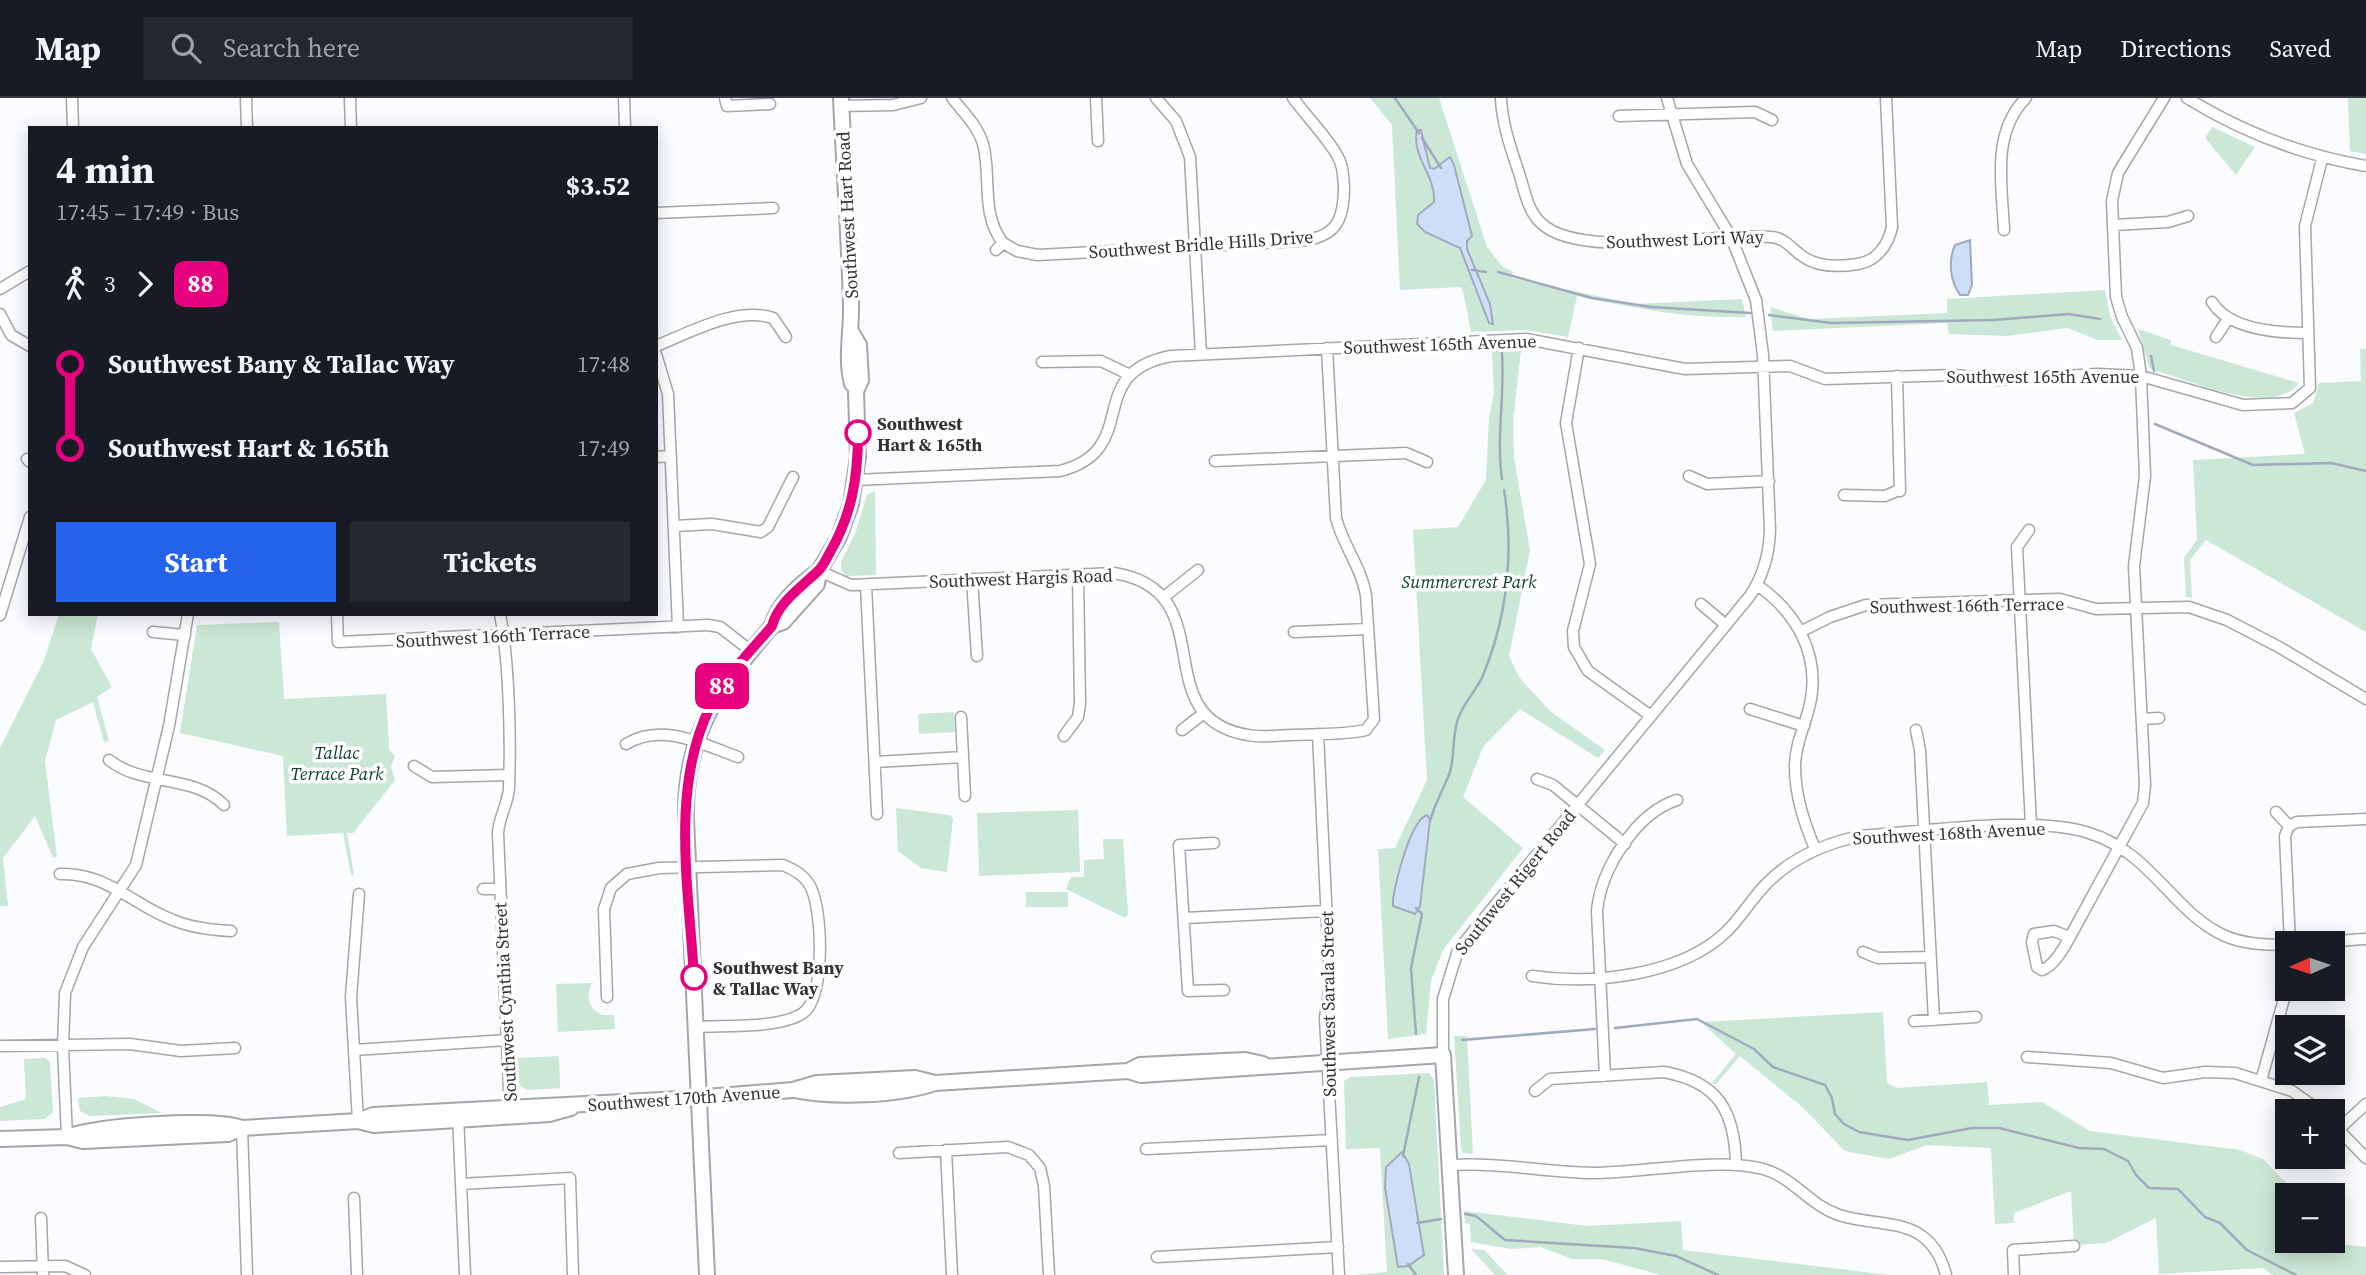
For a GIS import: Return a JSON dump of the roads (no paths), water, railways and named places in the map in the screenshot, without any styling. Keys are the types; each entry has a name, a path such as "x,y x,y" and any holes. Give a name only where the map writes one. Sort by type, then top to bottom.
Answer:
{"main road":[{"name":"Southwest Hart Road","path":"819,572 845,521 856,480 856,391 861,380 859,345 852,332 841,102"},
{"path":"707,1275 686,806 696,742 725,682 772,626 775,615 809,578 819,572"},
{"name":"Southwest 170th Avenue","path":"0,1139 67,1137 83,1141 228,1134 242,1128 358,1121 373,1115 458,1115 559,1103 576,1106 793,1090 816,1094 843,1094 916,1089 935,1083 1128,1071 1141,1075 1224,1072 1265,1065 1443,1055"},
{"name":"Southwest Rigert Road","path":"1443,1055 1456,1275"}],"street":[{"path":"72,98 73,126"},
{"path":"246,98 247,126"},
{"path":"350,98 351,126"},
{"path":"624,98 625,126"},
{"path":"725,98 727,106 770,104"},
{"path":"841,102 892,105 921,98"},
{"name":"Southwest Bridle Hills Drive","path":"952,98 975,127 984,147 988,211 999,246 1038,255 1314,240 1327,234 1338,223 1344,210 1343,170 1337,155 1293,98"},
{"path":"1096,98 1098,141"},
{"path":"1156,98 1176,121 1190,157 1201,354"},
{"name":"Southwest Lori Way","path":"1501,98 1504,128 1532,212 1541,224 1557,233 1613,244 1773,237 1816,264 1859,264 1880,253 1892,228 1886,98"},
{"name":"Southwest Rigert Road","path":"1443,1055 1443,999 1458,950 1757,585 1770,545 1763,367 1756,300 1731,237 1687,164 1667,98"},
{"path":"2004,230 2002,142 2009,108 2026,98"},
{"path":"2069,937 2054,931 2034,934 2032,942 2037,967 2042,970 2049,967 2069,937 2121,848 2143,803 2142,719 2134,566 2145,476 2141,376 2137,348 2118,306 2113,192 2118,173 2164,98"},
{"path":"2187,98 2246,131 2322,159 2366,166"},
{"path":"1619,116 1755,112 1772,120"},
{"path":"2212,302 2228,319 2275,332 2308,333 2305,226 2322,159"},
{"path":"658,213 773,208"},
{"path":"2113,225 2168,222 2188,216"},
{"path":"0,289 28,272"},
{"path":"0,314 11,335 28,345"},
{"path":"658,345 745,316 773,318 786,337"},
{"path":"2216,337 2228,319"},
{"name":"Southwest 165th Avenue","path":"1128,374 1153,359 1201,354 1526,339 1685,369 1790,366 1825,379 1967,376 1998,380 2097,374 2141,376 2243,405 2292,402 2310,388 2308,333"},
{"path":"1182,730 1204,713 1247,735 1359,732 1371,726 1374,719 1363,578 1341,538 1336,518 1327,348"},
{"path":"1579,348 1566,423 1590,564 1573,631 1574,647 1588,671 1651,716"},
{"path":"658,361 668,394 678,627"},
{"path":"856,480 1060,471 1091,458 1102,446 1128,374 1101,361 1041,362"},
{"path":"1843,495 1885,496 1899,491 1902,480 1896,376"},
{"path":"1215,461 1406,453 1427,462"},
{"path":"658,457 671,456"},
{"path":"1689,476 1707,484 1769,481"},
{"path":"675,526 712,524 761,532 768,527 793,477"},
{"path":"0,615 28,524"},
{"path":"2029,530 2017,547 2031,825"},
{"path":"1164,597 1198,570"},
{"name":"Southwest Hargis Road","path":"819,572 841,583 866,585 1114,573 1135,578 1164,597 1179,622 1186,679 1204,713"},
{"path":"1064,736 1078,717 1080,703 1078,574"},
{"path":"972,579 978,656"},
{"path":"866,585 877,814"},
{"path":"1757,585 1784,607 1802,631 1813,681 1795,765 1802,818 1815,849"},
{"name":"Southwest 166th Terrace","path":"1802,631 1830,617 1866,605 2060,599 2096,609 2189,607 2227,620 2366,699"},
{"path":"1701,604 1726,625"},
{"path":"67,1137 63,1047 65,993 73,967 136,865 158,780 188,616"},
{"name":"Southwest 166th Terrace","path":"337,616 338,642 678,627 720,628 751,651"},
{"name":"Southwest Cynthia Street","path":"500,616 509,791 499,815 500,889 510,1110"},
{"path":"1294,632 1368,629"},
{"path":"153,632 185,635"},
{"path":"1750,709 1804,726"},
{"path":"961,717 965,796"},
{"path":"2142,719 2159,718"},
{"path":"1916,730 1920,750 1934,1020"},
{"path":"626,744 642,734 668,734 738,757"},
{"name":"Southwest Sarala Street","path":"1318,734 1331,984 1325,1018 1339,1275"},
{"path":"875,762 963,757"},
{"path":"109,760 122,771 211,790 224,805"},
{"path":"414,766 432,777 509,775"},
{"path":"1537,779 1553,785 1625,844"},
{"path":"1605,1076 1597,911 1599,890 1606,869 1625,844 1658,806 1677,800"},
{"path":"2276,812 2289,826"},
{"path":"2289,931 2285,836 2289,826 2297,822 2366,819"},
{"name":"Southwest 168th Avenue","path":"1531,976 1552,979 1600,976 1651,971 1678,962 1725,934 1781,871 1815,849 1860,835 2031,825 2089,832 2139,859 2200,922 2225,936 2253,944 2275,943"},
{"path":"1214,843 1179,845 1188,991 1224,990"},
{"path":"607,997 604,909 611,888 627,874 641,870 783,865 796,870 808,882 816,898 820,975 816,998 806,1012 793,1018 696,1027"},
{"path":"61,874 80,873 95,877 170,919 190,926 231,931"},
{"name":"Southwest Cynthia Street","path":"483,889 500,889"},
{"path":"358,1121 351,998 359,894"},
{"path":"1184,918 1326,911"},
{"name":"Southwest 168th Avenue","path":"2345,940 2366,939"},
{"path":"1863,952 1878,958 1931,957"},
{"path":"2261,1081 2283,1001"},
{"path":"1914,1021 1976,1017"},
{"path":"354,1050 507,1040"},
{"path":"0,1046 130,1044 181,1051 235,1048"},
{"path":"2027,1057 2130,1066 2150,1077 2222,1071 2292,1091 2303,1099"},
{"path":"1535,1091 1550,1079 1664,1072 1698,1083 1724,1106 1733,1126 1736,1165"},
{"path":"2345,1120 2366,1104"},
{"path":"458,1115 465,1275"},
{"path":"242,1128 247,1275"},
{"path":"2345,1137 2366,1158"},
{"path":"1146,1149 1332,1140"},
{"path":"899,1153 1008,1147 1029,1155 1040,1168 1044,1186 1049,1275"},
{"path":"946,1150 952,1275"},
{"path":"1450,1165 1493,1163 1595,1173 1736,1165 1762,1168 1784,1177 1818,1206 1841,1216 1883,1221 1913,1230 1931,1247 1946,1275"},
{"path":"461,1184 570,1178 573,1275"},
{"path":"354,1198 357,1275"},
{"path":"41,1218 43,1270"},
{"path":"2014,1275 2013,1250 2074,1246"},
{"path":"1157,1257 1338,1247"},
{"path":"0,1267 43,1270 65,1266 85,1275"}],"water":[{"path":"1417,130 1421,130 1430,168 1434,169 1450,157 1454,165 1472,236 1467,241 1467,249 1490,304 1493,324 1489,323 1460,248 1425,232 1417,224 1418,215 1434,202 1434,192 1417,149"},
{"path":"1970,240 1972,285 1968,295 1960,295 1952,277 1951,258 1955,245"},
{"path":"1427,815 1430,820 1420,906 1415,914 1393,906 1393,899 1410,839 1415,828"},
{"path":"1402,1152 1409,1164 1424,1255 1408,1266 1398,1267 1385,1188 1386,1167"}],"waterway":[{"path":"1395,98 1419,133"},
{"path":"1422,138 1441,168"},
{"path":"1472,270 1486,272"},
{"path":"1498,272 1592,298 1651,307 1750,313"},
{"path":"1769,315 1831,323 1993,320 2069,314 2100,319"},
{"path":"1502,353 1502,479"},
{"path":"2151,356 2154,371"},
{"path":"2155,424 2253,465 2331,463 2366,471"},
{"path":"1430,821 1450,772 1458,719 1481,679 1499,628 1508,560 1504,490"},
{"path":"1416,908 1422,914 1411,968 1416,1034"},
{"path":"1615,1028 1697,1019 1754,1049 1773,1067 1825,1085 1832,1098 1835,1114 1844,1124 1859,1132 1908,1140 1972,1128 1999,1128 2079,1148 2104,1149 2128,1161 2136,1175 2149,1188 2178,1189 2205,1217 2220,1223 2247,1250 2296,1275"},
{"path":"1462,1040 1595,1029"},
{"path":"1403,1156 1419,1077"},
{"path":"1465,1214 1476,1216 1505,1240 1634,1248 1676,1256 1718,1275"},
{"path":"1417,1223 1441,1219"},
{"path":"1408,1264 1416,1275"}],"place":[{"name":"Southwest Hart & 165th","path":"858,433"},
{"name":"Southwest Bany & Tallac Way","path":"694,977"}],"park label":[{"name":"Summercrest Park","path":"1469,581"},
{"name":"Tallac Terrace Park","path":"337,762"}]}
